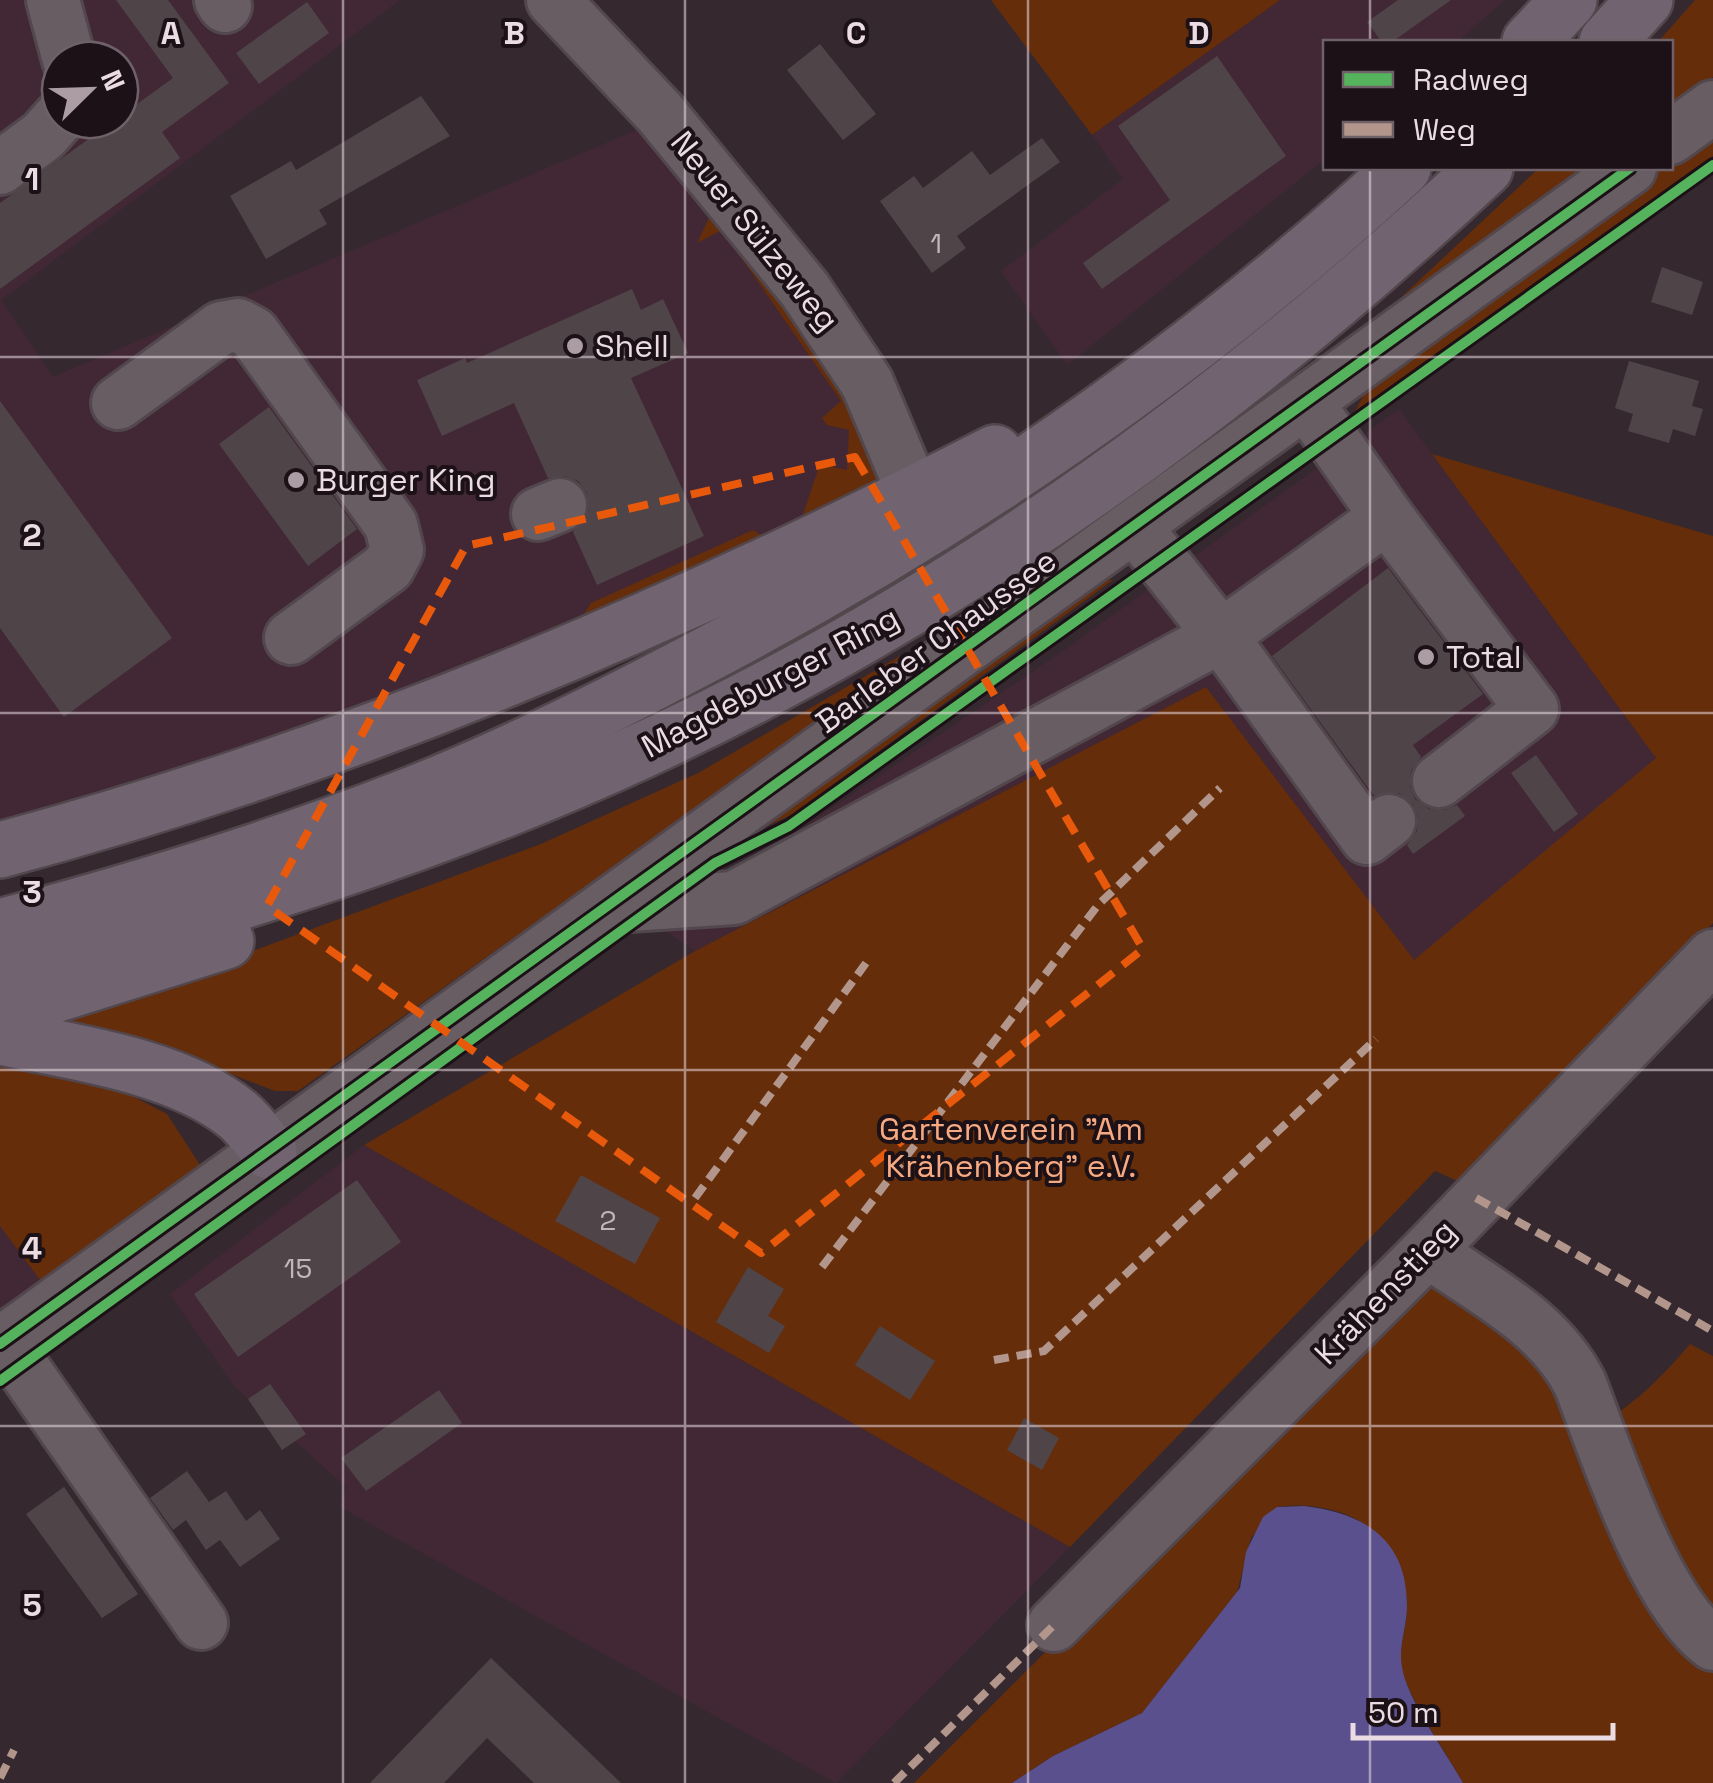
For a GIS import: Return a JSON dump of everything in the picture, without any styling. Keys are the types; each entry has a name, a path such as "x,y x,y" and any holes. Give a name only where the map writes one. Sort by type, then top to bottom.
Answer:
{"highway":[{"path":"1532,40 1569,0"},
{"path":"1609,40 1645,0"},
{"name":"Magdeburger Ring","path":"0,928 177,877 403,799 555,732 879,562 1108,410 1283,273 1401,170"},
{"name":"Magdeburger Ring","path":"0,970 258,894 482,815 589,774 732,706 883,624 1005,550 1150,451 1286,346 1483,170"},
{"path":"0,850 248,778 434,711 639,625 1009,445 1047,420 1108,410"},
{"path":"0,1012 201,950 446,857 482,815"},
{"path":"0,1037 138,1068 200,1093 242,1118 269,1151"}],"street":[{"path":"53,0 64,40"},
{"name":"Neuer Sülzeweg","path":"553,0 670,124 824,315 867,383 913,492"},
{"path":"1673,136 1713,107"},
{"path":"0,168 40,134"},
{"name":"Barleber Chaussee","path":"2,1342 612,906 1627,170"},
{"path":"118,403 225,326 241,325 256,337 390,525 397,542 388,567 291,638"},
{"path":"1308,403 1386,518 1532,709 1439,781"},
{"path":"612,906 734,898 1222,636 1386,518"},
{"path":"1135,527 1222,636 1367,838 1389,821"},
{"name":"Krähenstieg","path":"1054,1625 1428,1251 1713,956"},
{"path":"1428,1251 1535,1326 1564,1354 1669,1593 1693,1627 1713,1644"},
{"path":"2,1342 201,1623"}],"highlighted area":[{"path":"855,457 1143,949 761,1253 267,906 466,546"}],"shaded area":[{"path":"0,0 400,0 1,300 53,377 651,124 857,397 864,493 525,651 0,832"},
{"path":"1280,0 1505,0 1459,40 1323,40 1323,161 1067,365 1001,271 1123,179 1092,135"},
{"path":"1399,409 1656,758 1414,961 1206,687 695,951 658,926 1063,651"},
{"path":"364,1145 1070,1547 836,1783 340,1507 346,1487 235,1387 170,1294"},
{"path":"0,1226 43,1284 0,1314"},
{"path":"1304,1506 1363,1523 1390,1546 1405,1582 1407,1614 1401,1659 1405,1680 1463,1783 1012,1783 1053,1756 1142,1713 1240,1588 1246,1552 1263,1517 1277,1507"}],"green space":[{"path":"991,0 1280,0 1092,135"},
{"path":"1695,0 1713,0 1713,77 1673,107 1673,40 1660,40"},
{"path":"1713,132 1713,156 1354,414 1374,374 1661,170 1673,170 1673,162"},
{"path":"1537,170 1583,170 1393,305"},
{"path":"728,217 834,353 881,455 874,488 819,521 803,514 820,464 847,470 849,430 827,425 822,418 841,401 722,230 697,243 709,218"},
{"name":"Gartenverein \"Am Krähenberg\" e.V.","path":"1432,454 1713,536 1713,923 1462,1183 1435,1171 1070,1547 364,1145 695,951 1206,687 1414,960 1656,758"},
{"path":"753,530 762,536 753,552 598,621 582,617 591,603"},
{"path":"1094,579 1113,580 793,814 734,841"},
{"path":"900,656 903,661 298,1091 275,1091 161,1047 31,1022 247,953 541,844 698,773"},
{"path":"0,1067 103,1081 167,1114 202,1168 43,1284 0,1226"},
{"path":"1427,1271 1509,1332 1546,1377 1577,1435 1639,1397 1690,1344 1713,1356 1713,1783 1463,1783 1403,1674 1407,1604 1404,1579 1395,1557 1366,1525 1325,1508 1301,1506 1277,1507 1251,1538 1237,1592 1142,1713 1053,1756 1012,1783 914,1783"}],"building":[{"path":"116,0 168,0 229,83 162,132 180,158 0,289 0,203 87,140 140,140 140,102 173,78"},
{"path":"1398,0 1451,0 1395,40 1380,40 1367,22"},
{"path":"307,2 329,33 259,84 236,53"},
{"path":"820,44 876,114 843,140 787,70"},
{"path":"1217,56 1286,156 1102,289 1083,263 1170,200 1118,126"},
{"path":"421,96 450,136 319,210 327,224 266,259 230,196 291,161 296,170"},
{"path":"1042,138 1060,162 957,236 966,248 932,273 880,201 914,176 923,188 972,151 990,175"},
{"path":"1662,267 1703,282 1692,315 1651,302"},
{"path":"632,289 641,310 663,299 688,353 631,378 704,536 597,585 573,532 589,510 587,493 578,481 565,476 548,478 514,403 442,436 417,380 465,358 467,363"},
{"path":"1629,361 1699,381 1692,406 1703,409 1695,436 1673,429 1669,443 1628,431 1633,414 1615,408"},
{"path":"0,401 172,638 64,717 0,628"},
{"name":"Burger King","path":"269,407 357,529 308,566 219,444"},
{"path":"1388,568 1483,694 1413,745 1421,757 1411,771 1410,786 1415,799 1429,809 1444,810 1457,805 1465,816 1413,854 1407,845 1417,831 1418,816 1413,804 1399,793 1374,796 1272,656"},
{"path":"1536,755 1578,814 1554,832 1511,773"},
{"path":"581,1175 660,1218 635,1264 555,1221"},
{"path":"357,1180 401,1242 238,1357 194,1294"},
{"path":"748,1267 784,1289 768,1316 785,1326 769,1353 716,1322"},
{"path":"880,1326 935,1361 910,1400 855,1365"},
{"path":"270,1384 306,1434 282,1450 248,1399"},
{"path":"439,1390 462,1423 366,1491 341,1458"},
{"path":"1024,1418 1059,1438 1042,1470 1007,1450"},
{"path":"187,1471 209,1502 226,1491 246,1521 260,1510 280,1539 240,1567 220,1540 206,1550 186,1520 173,1530 150,1498"},
{"path":"64,1487 138,1594 102,1618 26,1514"},
{"path":"491,1658 621,1783 534,1783 487,1738 444,1783 370,1783"}],"marked path":[{"path":"822,1267 1098,905 1220,788"},
{"path":"695,1198 866,963"},
{"path":"994,1360 1044,1351 1376,1039"},
{"path":"1476,1198 1713,1331"},
{"path":"894,1783 1054,1625"},
{"path":"0,1778 14,1750"}],"cycle path":[{"path":"0,1381 715,863 789,826 1713,165"},
{"path":"0,1344 1627,170"}],"place":[{"name":"Shell","path":"575,346"},
{"name":"Burger King","path":"296,480"},
{"name":"Total","path":"1426,657"}]}
